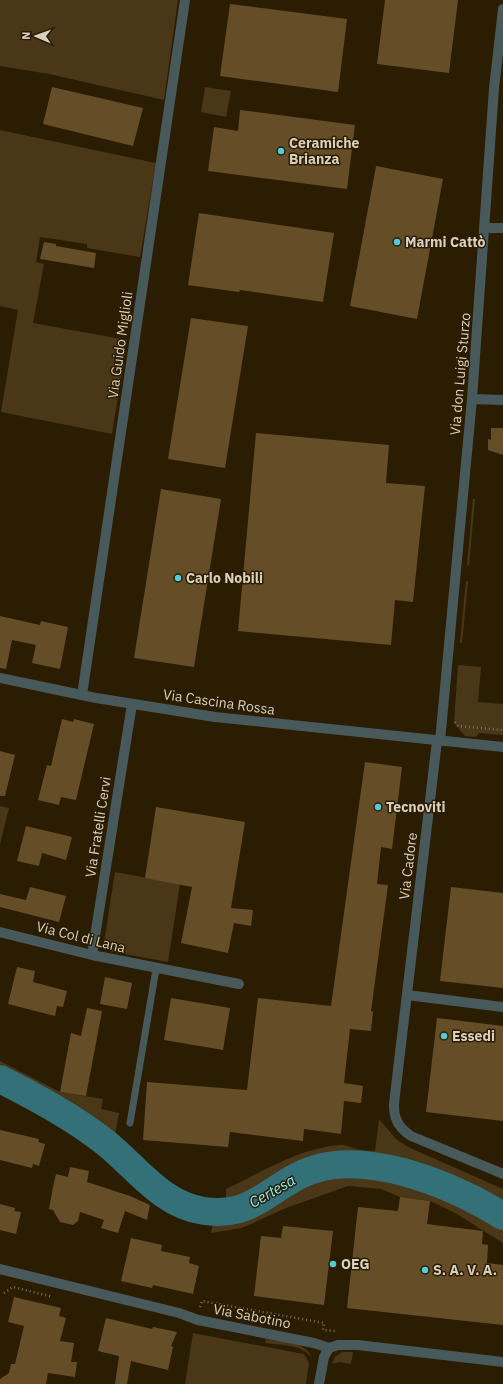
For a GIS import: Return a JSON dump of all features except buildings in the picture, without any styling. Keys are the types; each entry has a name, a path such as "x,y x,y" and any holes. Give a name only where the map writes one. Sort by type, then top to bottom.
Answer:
{"street":[{"name":"Via Guido Miglioli","path":"82,695 185,0"},
{"name":"Via don Luigi Sturzo","path":"439,741 472,399 503,9"},
{"path":"485,228 503,228"},
{"path":"472,399 503,400"},
{"name":"Via Cascina Rossa","path":"0,678 132,704 237,720 503,747"},
{"name":"Via Fratelli Cervi","path":"92,955 132,704"},
{"name":"Via Cadore","path":"439,741 394,1102 396,1122 404,1131 418,1140 503,1174"},
{"name":"Via Col di Lana","path":"0,932 156,969 239,984"},
{"path":"407,995 503,1007"},
{"name":"Via Sabotino","path":"0,1270 179,1313 198,1320 314,1343 329,1348 338,1345 358,1345 503,1362"},
{"path":"319,1384 324,1357 329,1348"}],"lane":[{"path":"130,1123 156,969"}],"path":[{"path":"193,1305 200,1307 202,1300 324,1323 323,1330 339,1332"}],"shaded area":[{"path":"0,0 178,0 164,100 49,74 0,66"},
{"path":"205,87 231,91 226,117 201,112"},
{"path":"0,130 156,163 140,257 87,248 87,244 40,237 36,262 44,264 33,323 127,340 112,434 1,412 18,310 0,306"},
{"path":"473,499 475,499 469,566 467,565"},
{"path":"466,581 468,581 462,643 460,643"},
{"path":"458,665 481,667 478,702 503,704 503,735 479,733 476,737 465,736 454,723"},
{"path":"0,806 9,808 0,844"},
{"path":"115,872 180,884 168,962 109,951 104,943"},
{"path":"0,1061 60,1092 103,1099 101,1109 119,1113 114,1140 74,1110 45,1093 0,1071"},
{"path":"379,1119 396,1139 408,1147 503,1189 503,1209 467,1190 424,1172 402,1165 359,1156 334,1156 310,1161 289,1169 271,1184 251,1195 237,1199 214,1201 226,1198 226,1189 281,1162 310,1151 340,1145 361,1150 375,1151"},
{"path":"331,1170 350,1170 396,1178 445,1194 468,1204 503,1224 503,1243 455,1213 430,1201 400,1197 381,1189 348,1186 286,1208 242,1228 211,1233 213,1221 231,1219 256,1209 300,1180"},
{"path":"193,1333 304,1354 309,1363 306,1384 185,1384"},
{"path":"266,1339 293,1343 305,1349 312,1359 303,1350 291,1346 265,1343"},
{"path":"342,1352 353,1352 351,1364 339,1362 332,1364 330,1368 335,1357"}],"waterway":[{"name":"Certesa","path":"0,1079 68,1116 106,1143 151,1184 175,1201 189,1207 204,1211 220,1212 245,1207 256,1202 300,1175 324,1167 349,1164 376,1166 404,1172 431,1181 458,1192 503,1216"}],"place":[{"name":"Ceramiche Brianza","path":"281,151"},
{"name":"Marmi Cattò","path":"397,242"},
{"name":"Carlo Nobili","path":"178,578"},
{"name":"Tecnoviti","path":"378,807"},
{"name":"Essedi","path":"444,1036"},
{"name":"OEG","path":"333,1264"},
{"name":"S. A. V. A.","path":"425,1270"}]}
